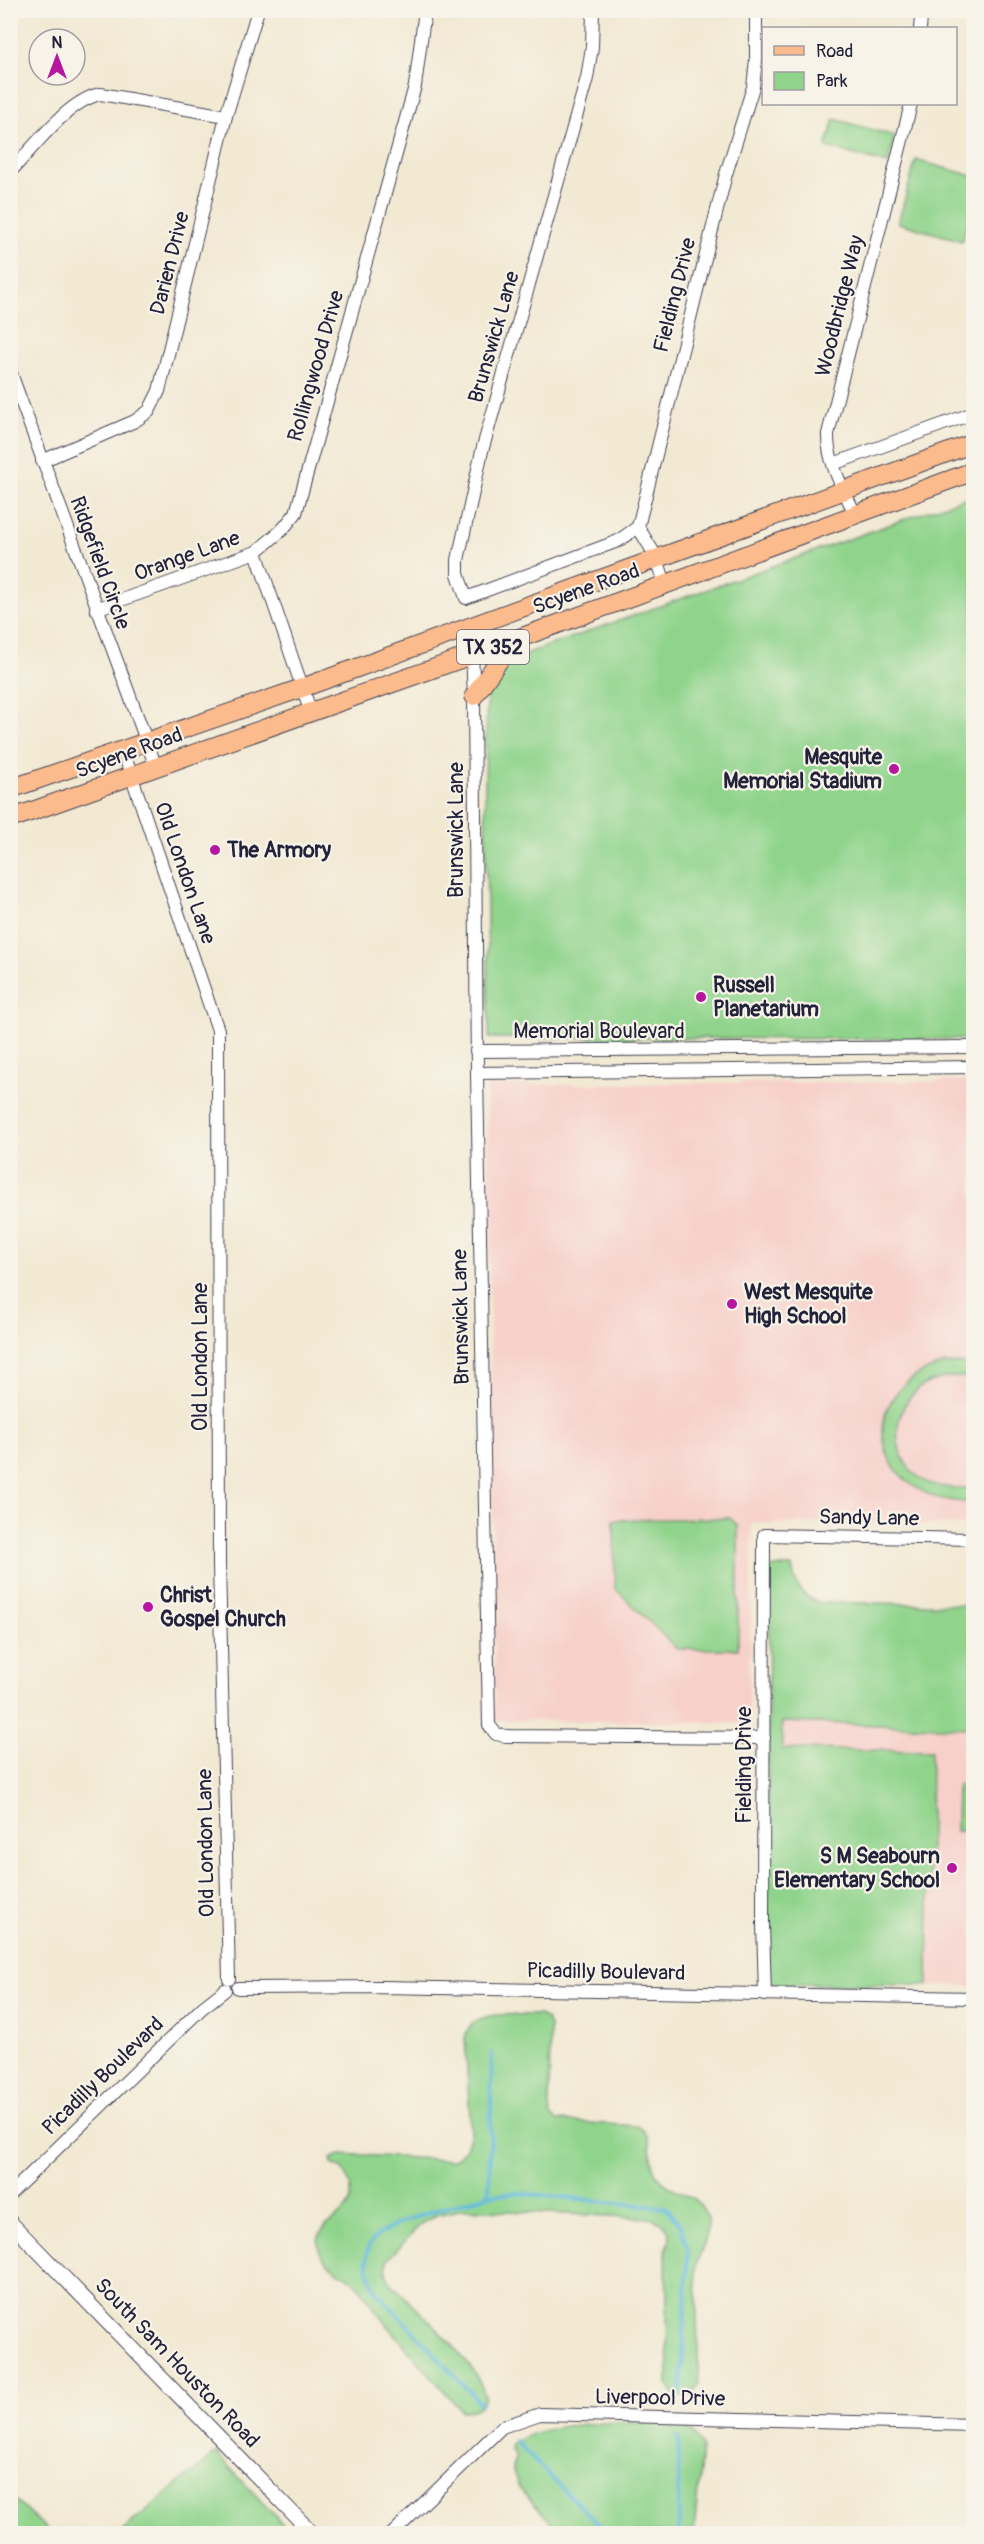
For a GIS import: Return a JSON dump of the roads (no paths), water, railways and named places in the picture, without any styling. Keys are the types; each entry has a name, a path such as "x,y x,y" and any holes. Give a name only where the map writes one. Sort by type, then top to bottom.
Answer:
{"main road":[{"name":"Scyene Road","path":"10,789 123,752 302,688 974,443"},
{"name":"Scyene Road","path":"10,819 525,636 974,471"},
{"path":"474,696 502,656 525,636"}],"street":[{"name":"Darien Drive","path":"42,461 135,421 149,411 159,391 226,116 258,10"},
{"name":"Rollingwood Drive","path":"256,552 282,530 296,513 415,86 425,10"},
{"name":"Brunswick Lane","path":"593,10 592,47 587,78 482,451 458,560 458,574 466,598 618,541 638,527"},
{"name":"Fielding Drive","path":"638,527 726,174 753,87 756,60 756,10"},
{"path":"920,27 922,10"},
{"path":"10,172 74,107 89,96 101,94 226,116"},
{"name":"Woodbridge Way","path":"855,514 833,464 827,445 828,434 911,105"},
{"name":"Ridgefield Circle","path":"10,371 96,609 156,766"},
{"path":"833,464 974,413"},
{"path":"638,527 657,558 665,584"},
{"path":"256,552 311,713"},
{"name":"Orange Lane","path":"96,609 256,552"},
{"name":"Brunswick Lane","path":"463,629 472,654 474,696 476,1051 489,1725 496,1734 506,1736 764,1738"},
{"name":"Old London Lane","path":"123,752 218,1030 220,1048 219,1564 231,1985"},
{"name":"Memorial Boulevard","path":"476,1051 974,1047"},
{"name":"Memorial Boulevard","path":"477,1073 974,1067"},
{"name":"Fielding Drive","path":"764,1535 763,1924 765,1995"},
{"name":"Sandy Lane","path":"764,1535 974,1539"},
{"name":"Picadilly Boulevard","path":"10,2194 202,2008 231,1985 974,1998"},
{"name":"South Sam Houston Road","path":"10,2222 313,2534"},
{"name":"Liverpool Drive","path":"392,2534 502,2427 540,2414 974,2425"}],"waterway":[{"path":"492,2053 489,2195 519,2193 667,2208 681,2226 688,2250 681,2395"},
{"path":"481,2404 377,2292 369,2273 367,2252 373,2240 394,2226 427,2213 489,2195"},
{"path":"678,2437 679,2534"},
{"path":"515,2441 608,2534"}],"place":[{"name":"Mesquite Memorial Stadium","path":"894,769"},
{"name":"The Armory","path":"215,850"},
{"name":"Russell Planetarium","path":"701,997"},
{"name":"West Mesquite High School","path":"732,1304"},
{"name":"Christ Gospel Church","path":"148,1607"},
{"name":"S M Seabourn Elementary School","path":"952,1868"}]}
